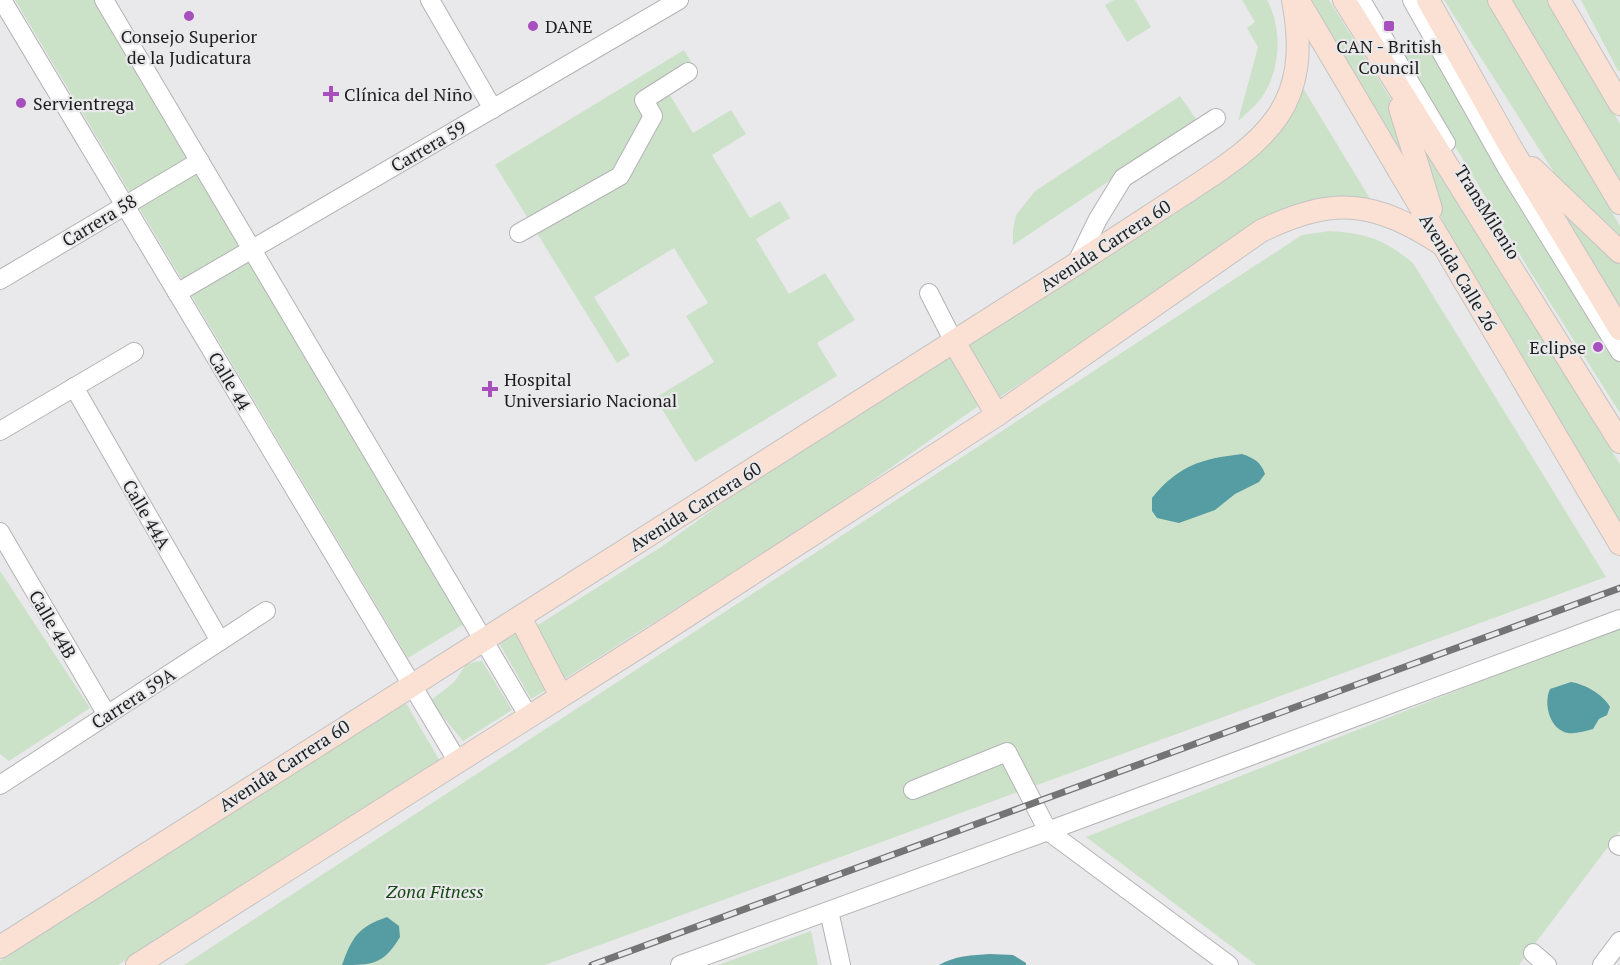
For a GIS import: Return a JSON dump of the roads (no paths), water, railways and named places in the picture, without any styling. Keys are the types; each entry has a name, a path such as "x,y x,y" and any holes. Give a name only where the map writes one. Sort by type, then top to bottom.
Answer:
{"main road":[{"name":"Avenida Carrera 60","path":"0,947 411,684 954,342 1236,160 1264,136 1285,106 1295,77 1298,50 1293,0"},
{"name":"Avenida Calle 26","path":"1298,0 1620,544"},
{"path":"1344,0 1620,442"},
{"path":"1428,0 1511,148 1620,329"},
{"path":"1499,0 1620,203"},
{"path":"1559,0 1620,104"},
{"path":"1391,78 1443,244"},
{"path":"1511,148 1620,252"},
{"path":"137,965 529,717 997,415 1261,231 1289,217 1337,207 1362,208 1402,219 1443,244"},
{"path":"954,342 997,415"},
{"path":"520,617 561,696"}],"street":[{"name":"Calle 44","path":"2,0 458,762"},
{"path":"104,0 529,717"},
{"path":"430,0 493,109"},
{"name":"Carrera 59","path":"177,293 679,0"},
{"name":"TransMilenio","path":"1361,0 1456,161 1620,422"},
{"path":"1412,0 1508,170 1620,352"},
{"path":"519,233 620,176 654,116 644,100 688,72"},
{"path":"1076,264 1123,178 1216,118"},
{"name":"Carrera 58","path":"1,277 200,161"},
{"path":"929,293 954,342"},
{"path":"0,431 134,352"},
{"name":"Calle 44A","path":"74,387 220,641"},
{"name":"Calle 44B","path":"0,532 106,715"},
{"name":"Carrera 59A","path":"3,779 266,611"},
{"path":"680,965 1620,619"},
{"path":"913,790 1007,752 1048,831 1229,965"},
{"path":"829,911 841,965"},
{"path":"1602,965 1620,940"}],"water":[{"path":"1242,454 1256,461 1265,474 1259,482 1235,494 1215,510 1179,523 1157,518 1152,511 1152,498 1182,471 1203,461"},
{"path":"1571,682 1593,690 1610,707 1607,715 1599,719 1593,729 1568,733 1557,727 1550,716 1547,702 1550,689"},
{"path":"387,917 399,926 400,937 388,953 369,964 342,965 357,934 369,925"},
{"path":"990,954 1013,955 1026,965 939,965 957,958"}],"railway":[{"path":"592,965 1620,588"}],"place":[{"name":"Consejo Superior de la Judicatura","path":"189,16"},
{"name":"DANE","path":"533,26"},
{"name":"CAN - British Council","path":"1389,26"},
{"name":"Clínica del Niño","path":"331,94"},
{"name":"Servientrega","path":"21,103"},
{"name":"Eclipse","path":"1598,347"},
{"name":"Hospital Universiario Nacional","path":"490,389"}],"park label":[{"name":"Zona Fitness","path":"435,891"}]}
